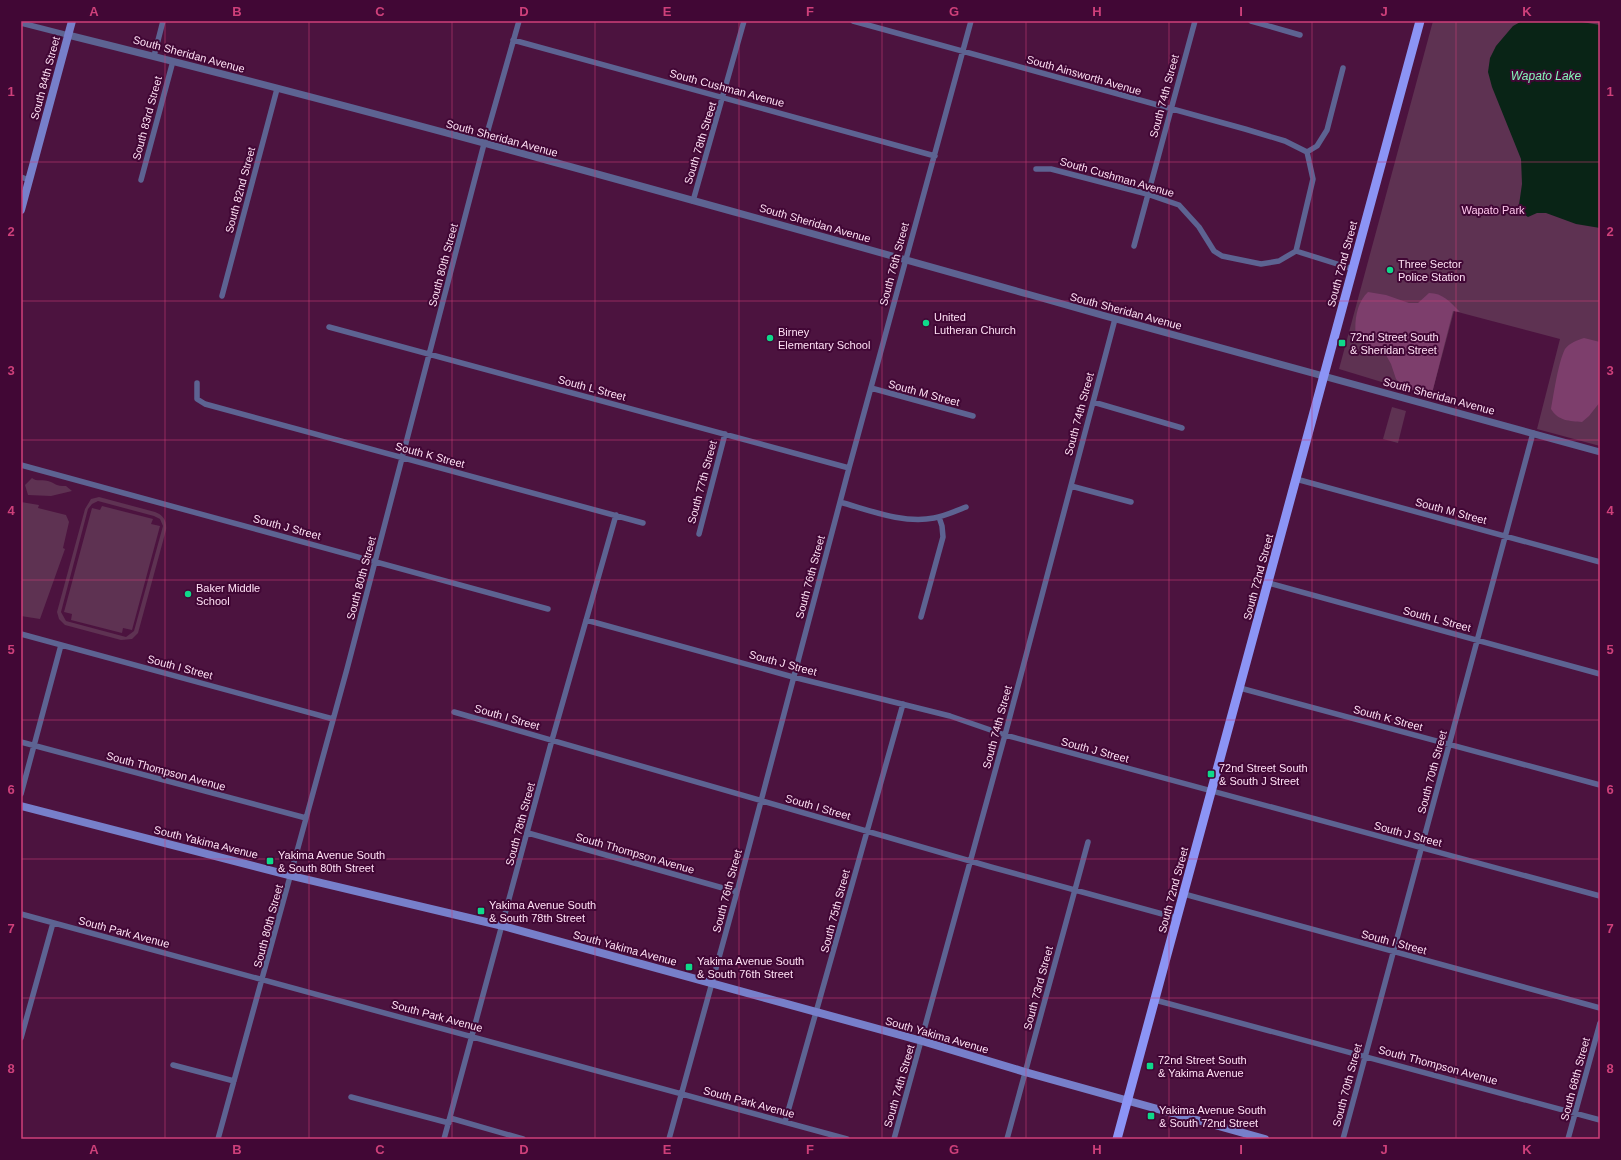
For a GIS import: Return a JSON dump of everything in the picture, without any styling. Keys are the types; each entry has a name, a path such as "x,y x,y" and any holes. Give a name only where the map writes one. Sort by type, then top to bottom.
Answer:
{"main road":[{"name":"South 84th Street","path":"21,210 25,179 72,21"},
{"name":"South 72nd Street","path":"1117,1139 1269,583 1420,21"},
{"name":"South Yakima Avenue","path":"21,806 292,876 503,926 922,1041 1025,1072 1265,1139"}],"street":[{"path":"154,56 163,21"},
{"name":"South 80th Street","path":"218,1139 292,876 306,818 376,562 484,144 519,21"},
{"name":"South 78th Street","path":"693,200 744,21"},
{"name":"South Ainsworth Avenue","path":"852,21 1286,141 1307,152"},
{"name":"South 76th Street","path":"669,1139 737,892 905,260 971,21"},
{"name":"South 74th Street","path":"1134,246 1195,21"},
{"path":"1251,21 1300,35"},
{"name":"South Sheridan Avenue","path":"21,23 173,61 693,200 1115,319 1600,452"},
{"name":"South Cushman Avenue","path":"513,40 934,156"},
{"name":"South 83rd Street","path":"141,180 173,61"},
{"path":"1343,68 1327,130 1317,146 1307,152 1313,179 1296,251 1353,269"},
{"name":"South 82nd Street","path":"222,296 277,89"},
{"name":"South Cushman Avenue","path":"1036,169 1051,169 1147,194 1179,205 1199,227 1214,251 1222,256 1260,264 1279,261 1296,251"},
{"name":"South 74th Street","path":"894,1139 1005,735 1115,319"},
{"name":"South L Street","path":"329,327 849,468"},
{"name":"South K Street","path":"197,383 198,400 212,406 642,523"},
{"name":"South M Street","path":"871,388 973,416"},
{"path":"1093,402 1182,428"},
{"name":"South 70th Street","path":"1343,1139 1533,433"},
{"name":"South 77th Street","path":"699,534 725,434"},
{"name":"South J Street","path":"21,465 548,609"},
{"name":"South M Street","path":"1296,479 1600,562"},
{"path":"1070,486 1131,502"},
{"path":"840,502 907,519 919,520 938,517 966,507"},
{"name":"South 78th Street","path":"444,1139 503,926 552,740 616,516"},
{"path":"921,618 943,537 942,526 938,517"},
{"name":"South L Street","path":"1269,583 1600,674"},
{"name":"South J Street","path":"586,620 794,677 950,716 1005,735 1600,896"},
{"name":"South I Street","path":"21,634 334,718"},
{"path":"21,794 61,645"},
{"name":"South K Street","path":"1240,688 1600,785"},
{"name":"South 75th Street","path":"785,1122 903,704"},
{"name":"South I Street","path":"454,712 971,861 1177,918"},
{"name":"South Thompson Avenue","path":"21,742 306,818"},
{"name":"South Thompson Avenue","path":"528,833 737,892"},
{"name":"South 73rd Street","path":"1007,1139 1088,842"},
{"name":"South I Street","path":"1184,894 1600,1008"},
{"name":"South Park Avenue","path":"21,914 847,1139"},
{"path":"21,1038 23,1022 53,923"},
{"name":"South Thompson Avenue","path":"1155,1000 1600,1120"},
{"name":"South 68th Street","path":"1568,1139 1600,1023"},
{"path":"173,1065 234,1081"},
{"path":"351,1096 523,1139"}],"green space":[{"name":"Wapato Park","path":"1433,21 1600,21 1600,446 1537,429 1560,339 1454,311 1431,397 1339,369"},
{"path":"1392,407 1406,411 1398,443 1383,439"},
{"path":"32,478 66,486 72,491 51,496 28,495 25,485"},
{"path":"99,497 155,512 163,517 166,524 166,530 138,633 132,639 121,640 65,625 59,619 57,612 85,509 91,499","holes":["98,501 154,516 160,519 163,526 134,631 126,637 66,621 61,612 88,509 92,504"]},
{"path":"21,502 39,505 38,508 66,515 69,522 63,548 65,549 40,619 21,616"},
{"path":"102,506 153,519 151,524 160,526 132,630 123,628 122,633 71,620 72,614 64,612 92,508 100,510"}],"shaded area":[{"path":"1368,292 1386,295 1409,303 1418,303 1429,293 1434,293 1442,296 1460,312 1453,311 1431,397 1402,385 1396,379 1386,355 1356,339 1355,326 1358,307"},
{"path":"1584,338 1600,342 1600,402 1582,422 1569,421 1557,416 1551,409 1558,370 1565,349 1571,343"}],"water":[{"name":"Wapato Lake","path":"1522,21 1576,21 1600,25 1600,228 1576,224 1546,213 1537,213 1528,217 1521,212 1519,205 1522,184 1521,159 1492,87 1488,72 1490,58 1496,46 1513,26"}],"place":[{"name":"Three Sector Police Station","path":"1390,270"},
{"name":"United Lutheran Church","path":"926,323"},
{"name":"Birney Elementary School","path":"770,338"},
{"name":"72nd Street South & Sheridan Street","path":"1342,343"},
{"name":"Baker Middle School","path":"188,594"},
{"name":"72nd Street South & South J Street","path":"1211,774"},
{"name":"Yakima Avenue South & South 80th Street","path":"270,861"},
{"name":"Yakima Avenue South & South 78th Street","path":"481,911"},
{"name":"Yakima Avenue South & South 76th Street","path":"689,967"},
{"name":"72nd Street South & Yakima Avenue","path":"1150,1066"},
{"name":"Yakima Avenue South & South 72nd Street","path":"1151,1116"}]}
